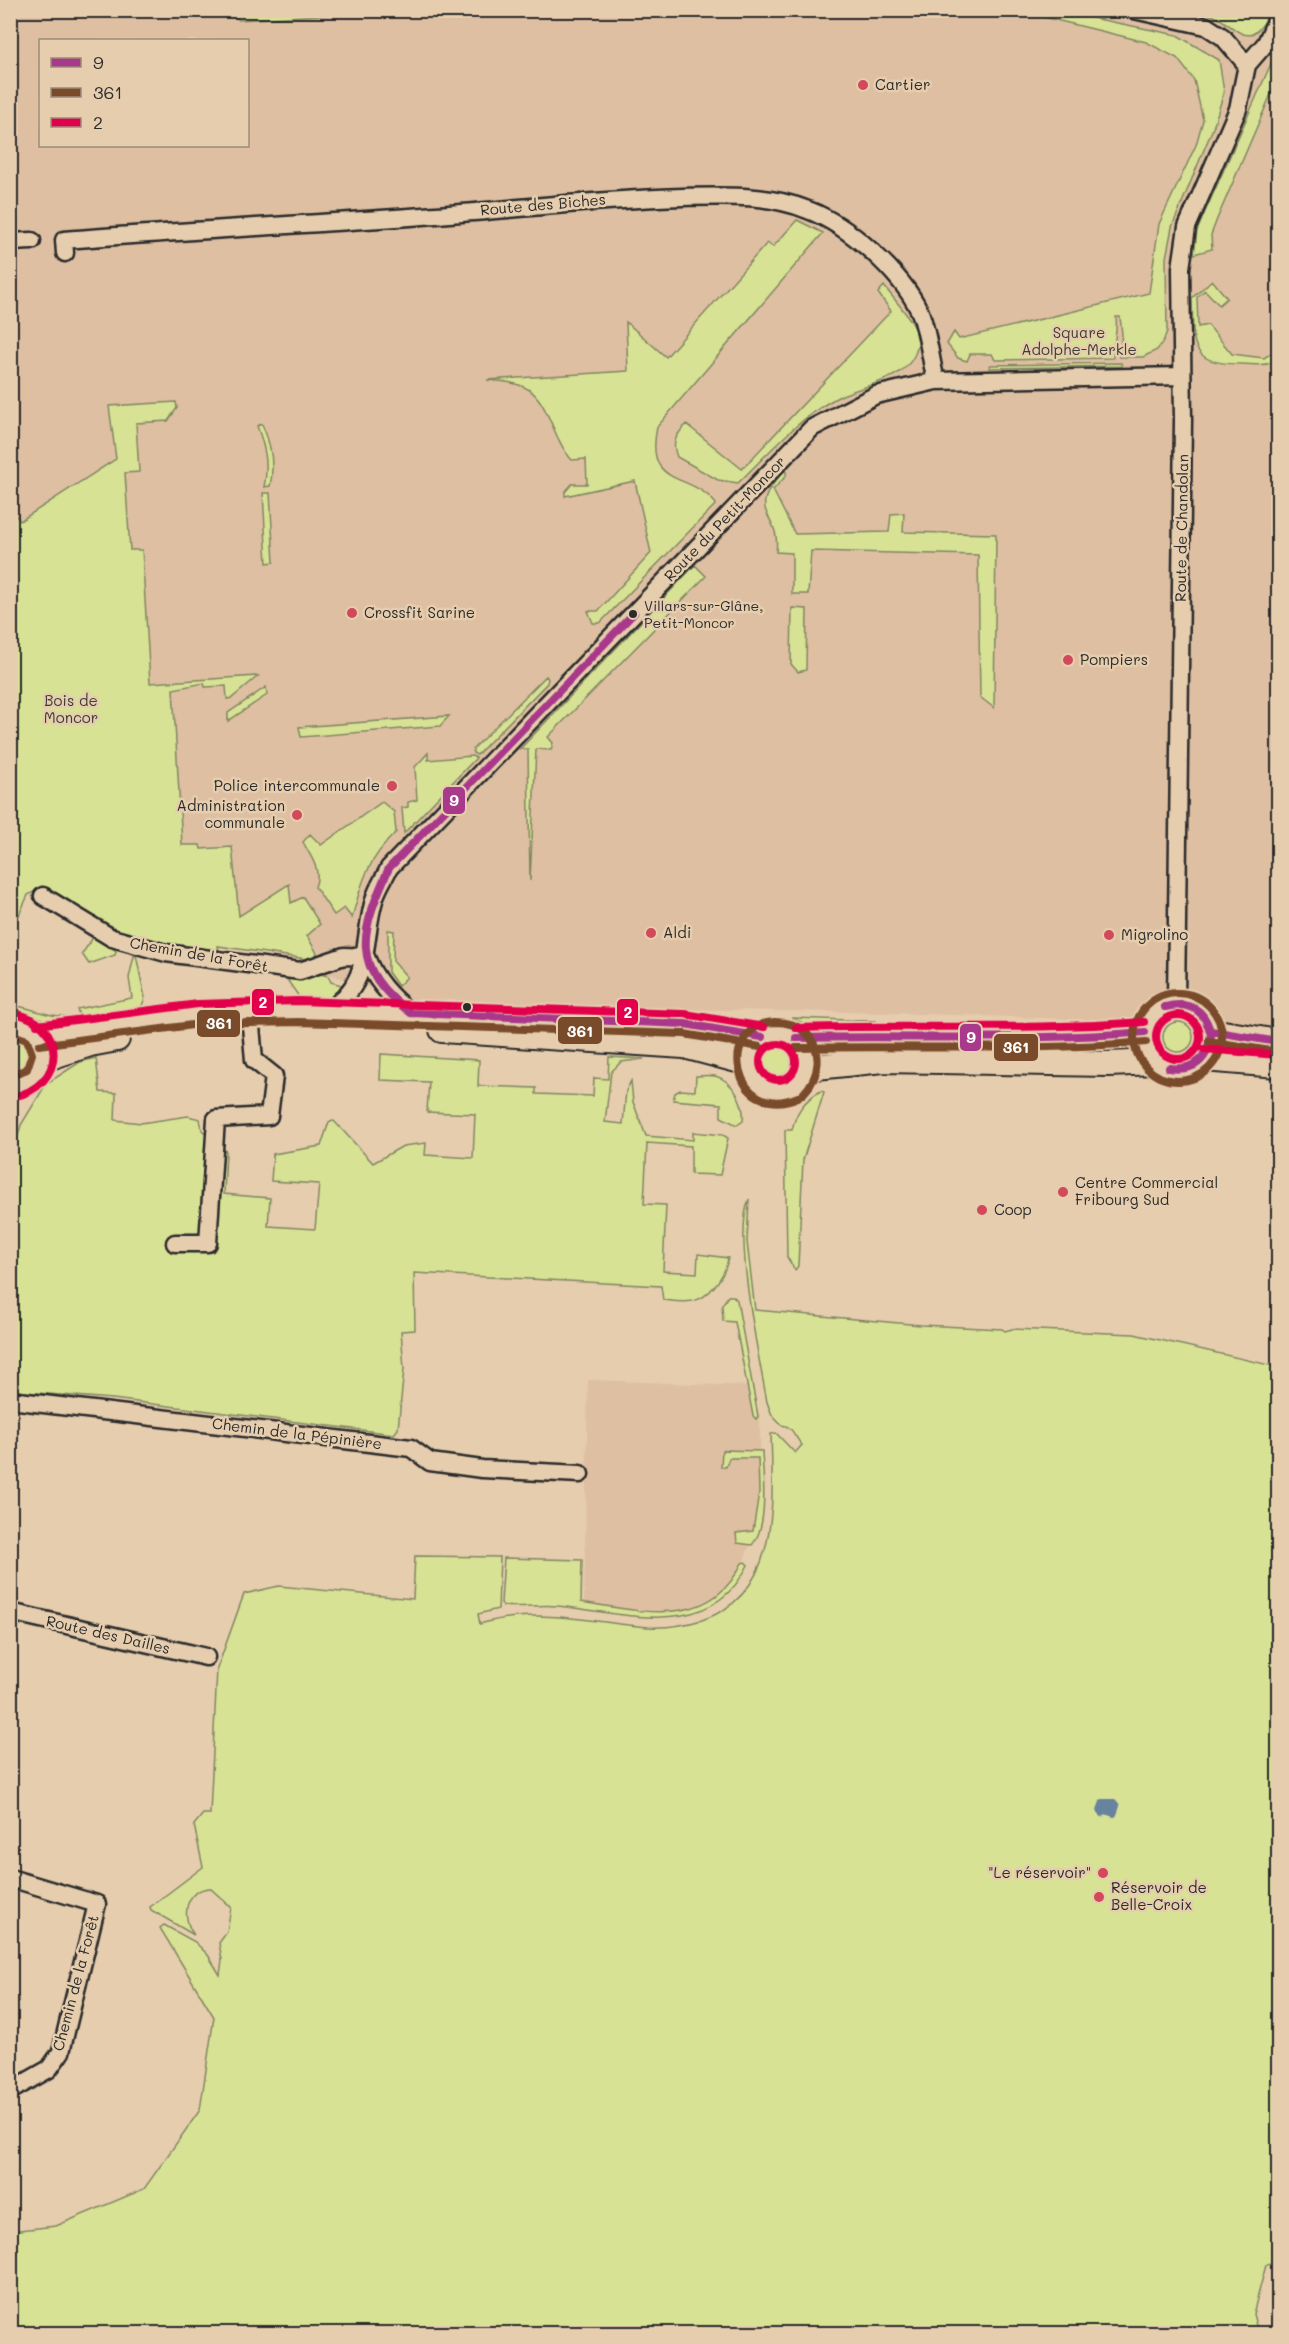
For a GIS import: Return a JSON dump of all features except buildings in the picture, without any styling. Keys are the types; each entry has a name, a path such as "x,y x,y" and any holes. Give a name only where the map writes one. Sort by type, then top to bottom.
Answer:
{"main road":[{"path":"1176,1003 1199,1011 1208,1021 1211,1031 1209,1048 1203,1059 1189,1069 1163,1067 1156,1062 1146,1048 1145,1032 1153,1014 1167,1005 1176,1003"},
{"path":"38,1035 199,1014 327,1011 685,1024 762,1037"},
{"path":"10,1023 22,1024 38,1035 44,1059 36,1077 11,1089"},
{"path":"44,1059 90,1044 147,1034 251,1026 416,1029 638,1042 684,1046 748,1063"},
{"path":"1211,1031 1278,1042"},
{"path":"796,1038 805,1050 807,1068 804,1078 795,1087 784,1092 772,1092 755,1083 748,1063 754,1044 762,1037 778,1032 796,1038 898,1035 1072,1038 1145,1032"},
{"path":"1203,1059 1278,1065"},
{"path":"807,1068 884,1060 1108,1064 1156,1062"}],"street":[{"path":"1134,10 1206,26 1223,37 1247,65"},
{"name":"Route de Chandolan","path":"1176,1003 1181,268 1187,226 1238,109 1247,65 1266,43 1278,16"},
{"name":"Route des Biches","path":"65,253 64,240 371,220 618,198 742,196 772,199 809,210 844,229 902,285 920,311 936,381"},
{"path":"10,242 32,241"},
{"name":"Route du Petit-Moncor","path":"327,1011 341,1003 353,985 366,957 375,897 389,868 806,435 837,413 876,395 936,381 1182,376"},
{"name":"Chemin de la Forêt","path":"42,896 112,938 166,953 300,971 344,956 366,957"},
{"path":"366,957 371,971 384,989 411,1013"},
{"path":"176,1243 208,1244 216,1119 268,1116 274,1076 254,1060 251,1026"},
{"name":"Chemin de la Pépinière","path":"10,1400 411,1448 430,1462 482,1469 580,1474"},
{"name":"Route des Dailles","path":"10,1612 206,1657"},
{"name":"Chemin de la Forêt","path":"10,1878 97,1904 60,2052 49,2069 10,2091"}],"shaded area":[{"path":"10,11 1278,11 1278,1026 893,1013 517,1006 435,1009 58,885 20,522 11,509"},
{"path":"588,1380 749,1386 760,1417 760,1495 752,1539 736,1582 713,1602 684,1613 657,1616 584,1606"}],"green space":[{"path":"1271,10 1262,26 1254,33 1247,35 1212,15 1199,11"},
{"path":"230,11 386,11 239,20"},
{"name":"Square Adolphe-Merkle","path":"1019,11 1058,11 1177,35 1219,60 1224,92 1213,128 1172,227 1166,258 1167,331 1157,350 1143,357 1119,357 1122,334 1120,317 1116,317 1113,358 995,360 992,354 970,354 967,361 958,358 947,344 954,332 959,339 1149,293 1159,224 1196,145 1203,120 1194,80 1177,58 1146,42"},
{"path":"1278,48 1278,78 1217,219 1211,235 1212,249 1194,254 1197,231"},
{"path":"797,220 823,233 657,427 655,447 657,461 663,470 694,486 716,504 600,623 593,623 588,611 598,611 651,553 635,481 565,496 565,492 572,484 587,484 586,459 572,460 567,454 545,410 533,393 516,384 487,380 628,371 626,322 666,357 767,243 773,247"},
{"path":"1212,280 1227,298 1219,305 1205,290 1197,297 1198,327 1208,325 1232,354 1264,358 1278,349 1278,360 1261,365 1224,363 1203,356 1197,349 1194,340 1192,298"},
{"path":"884,286 911,321 918,337 914,357 897,374 849,392 824,405 785,436 738,483 718,480 677,457 674,447 676,439 686,424 742,469 891,311 878,293"},
{"path":"1121,363 1122,366 990,368 990,365"},
{"name":"Bois de Moncor","path":"176,402 177,408 168,421 136,423 139,472 125,473 130,550 142,550 150,683 258,676 232,698 227,699 226,686 205,687 204,683 173,689 182,845 200,845 201,849 232,847 239,916 289,884 291,903 303,897 320,924 307,936 317,953 315,957 307,959 218,946 219,951 168,946 120,935 43,887 28,895 11,933 11,509 20,521 116,459 109,406"},
{"path":"262,424 268,439 272,462 270,486 264,487 265,456 257,426"},
{"path":"786,469 786,476 773,490 795,534 889,532 891,514 904,513 903,532 996,534 994,708 980,697 978,555 811,551 808,594 792,594 792,553 776,552 774,528 765,505 766,496 773,484"},
{"path":"263,493 270,493 274,562 267,563"},
{"path":"695,565 706,576 548,737 553,743 551,750 536,749 530,881 528,749 520,749"},
{"path":"792,608 807,609 806,670 798,672 791,664"},
{"path":"546,676 547,683 477,755 473,753 473,749"},
{"path":"266,687 267,695 228,721 228,713"},
{"path":"449,716 440,726 301,737 299,727"},
{"path":"428,753 428,760 472,756 476,758 404,833 402,808 408,807 408,802 417,800 415,767"},
{"path":"382,802 394,812 396,832 372,861 359,892 352,918 344,908 334,915 315,887 316,869 303,842 310,834 321,845"},
{"path":"388,930 394,931 393,961 407,977 398,986 388,972"},
{"path":"94,936 116,951 115,955 89,964 82,954"},
{"path":"136,955 145,998 141,1008 58,1023 11,1010 10,1005 51,1015 69,1016 79,1015 77,1009 132,998 129,978"},
{"path":"320,974 328,976 331,982 345,986 332,998 302,1001 288,981 292,976"},
{"path":"792,1018 877,1021 823,1027 802,1023"},
{"path":"1178,1022 1189,1026 1193,1037 1189,1048 1178,1052 1167,1048 1163,1037 1167,1026"},
{"path":"11,1037 25,1044 28,1058 21,1068 11,1071"},
{"path":"882,1045 1102,1046 1102,1052 857,1053 857,1047"},
{"path":"777,1048 788,1052 792,1063 788,1074 777,1078 766,1074 762,1063 766,1052"},
{"path":"381,1054 479,1060 478,1086 536,1088 536,1094 593,1096 594,1078 608,1079 609,1057 644,1059 621,1062 611,1072 605,1122 623,1124 626,1091 631,1081 633,1102 646,1136 693,1140 693,1132 723,1135 728,1138 720,1175 691,1174 691,1146 647,1143 644,1204 666,1205 663,1271 697,1273 698,1254 728,1258 716,1285 705,1296 681,1302 663,1300 661,1286 414,1273 415,1330 401,1331 404,1369 398,1429 394,1434 113,1399 11,1391 10,1164 21,1125 46,1084 80,1062 96,1058 100,1092 116,1093 115,1120 141,1123 188,1116 200,1119 202,1130 226,1151 224,1194 270,1198 268,1226 315,1229 319,1184 271,1181 273,1154 321,1146 329,1122 334,1121 373,1163 403,1146 426,1143 425,1155 473,1158 475,1114 427,1112 429,1082 380,1080"},
{"path":"696,1076 715,1076 727,1082 740,1100 743,1121 737,1125 721,1117 721,1104 673,1100 675,1093 680,1090 695,1091"},
{"path":"821,1091 824,1092 803,1160 798,1266 795,1270 787,1257 785,1130 792,1130 802,1107"},
{"path":"749,1199 747,1242 755,1310 1005,1331 1012,1329 1134,1334 1278,1367 1278,2263 1266,2265 1253,2314 1258,2333 11,2333 11,2231 56,2226 144,2189 200,2110 214,2017 160,1928 164,1925 195,1942 208,1955 220,1975 222,1960 219,1943 227,1932 231,1907 210,1888 195,1894 190,1899 186,1913 194,1935 151,1910 150,1907 203,1867 194,1825 203,1814 210,1814 217,1669 244,1594 279,1586 413,1599 415,1556 500,1557 498,1609 478,1614 480,1624 501,1619 543,1616 655,1627 675,1626 702,1620 728,1607 746,1589 759,1567 767,1542 772,1488 771,1434 776,1433 795,1453 802,1445 791,1429 781,1425 772,1415 767,1402 746,1269 745,1217"},
{"path":"728,1296 733,1296 737,1300 758,1416 756,1419 753,1416 735,1322 723,1321 722,1305"},
{"path":"722,1450 762,1451 763,1514 761,1526 752,1545 737,1543 736,1533 753,1531 759,1492 758,1458 729,1458 726,1467 721,1467"},
{"path":"504,1558 582,1560 581,1602 649,1612 693,1608 712,1599 728,1585 742,1563 745,1562 748,1565 732,1589 712,1605 689,1614 664,1617 544,1605 503,1606 501,1603"}],"waterway":[{"path":"1102,1814 1100,1810 1103,1802 1114,1802 1117,1806 1114,1814 1105,1811 1105,1806 1109,1803 1115,1807 1114,1810 1108,1812 1108,1805 1112,1808 1109,1809"}],"transit line":[{"name":"9","path":"411,1013 377,980 369,964 366,948 371,911 389,868 634,613"},
{"name":"361","path":"1178,993 1195,997 1209,1006 1218,1020 1222,1037 1218,1054 1209,1068 1195,1077 1178,1081 1161,1077 1147,1068 1138,1054 1134,1037 1138,1020 1147,1006 1161,997 1178,993"},
{"name":"2","path":"37,1025 198,1004 298,1001 685,1014 764,1027"},
{"name":"9","path":"1165,1007 1182,1005 1195,1009 1205,1020 1211,1035"},
{"name":"9","path":"1165,1007 1182,1005 1195,1009 1205,1019 1211,1035"},
{"name":"2","path":"12,1013 30,1018 43,1028 51,1040 54,1054 51,1068 43,1081 30,1091 12,1097"},
{"name":"9","path":"411,1013 685,1024 762,1037"},
{"name":"2","path":"1178,1015 1193,1022 1200,1037 1193,1052 1178,1059 1163,1052 1156,1037 1163,1022 1178,1015"},
{"name":"361","path":"39,1045 200,1024 298,1022 684,1034 760,1047"},
{"name":"361","path":"798,1097 776,1102 759,1097 746,1086 740,1071 739,1054 744,1039 756,1027 775,1022 787,1023 802,1030 811,1039 818,1063 813,1080 803,1094"},
{"name":"2","path":"796,1028 1014,1027 1144,1022"},
{"name":"9","path":"1211,1031 1278,1042"},
{"name":"9","path":"796,1038 1014,1038 1145,1032"},
{"name":"361","path":"10,1034 27,1040 32,1054 27,1069 10,1076"},
{"name":"9","path":"1169,1068 1186,1067 1198,1062 1206,1051 1211,1035"},
{"name":"9","path":"1169,1068 1186,1068 1199,1062 1207,1051 1211,1035"},
{"name":"361","path":"1209,1041 1276,1052"},
{"name":"361","path":"796,1048 1015,1048 1146,1042"},
{"name":"2","path":"778,1044 791,1049 796,1062 791,1075 778,1080 765,1075 760,1062 765,1049 778,1044"},
{"name":"2","path":"1204,1049 1278,1055"}],"place":[{"name":"Cartier","path":"863,85"},
{"name":"Crossfit Sarine","path":"352,613"},
{"name":"Villars-sur-Glâne, Petit-Moncor","path":"633,614"},
{"name":"Pompiers","path":"1068,660"},
{"name":"Police intercommunale","path":"392,786"},
{"name":"Administration communale","path":"297,815"},
{"name":"Aldi","path":"651,933"},
{"name":"Migrolino","path":"1109,935"},
{"name":"Centre Commercial Fribourg Sud","path":"1063,1192"},
{"name":"Coop","path":"982,1210"},
{"name":"\"Le réservoir\"","path":"1103,1873"},
{"name":"Réservoir de Belle-Croix","path":"1099,1897"}]}
